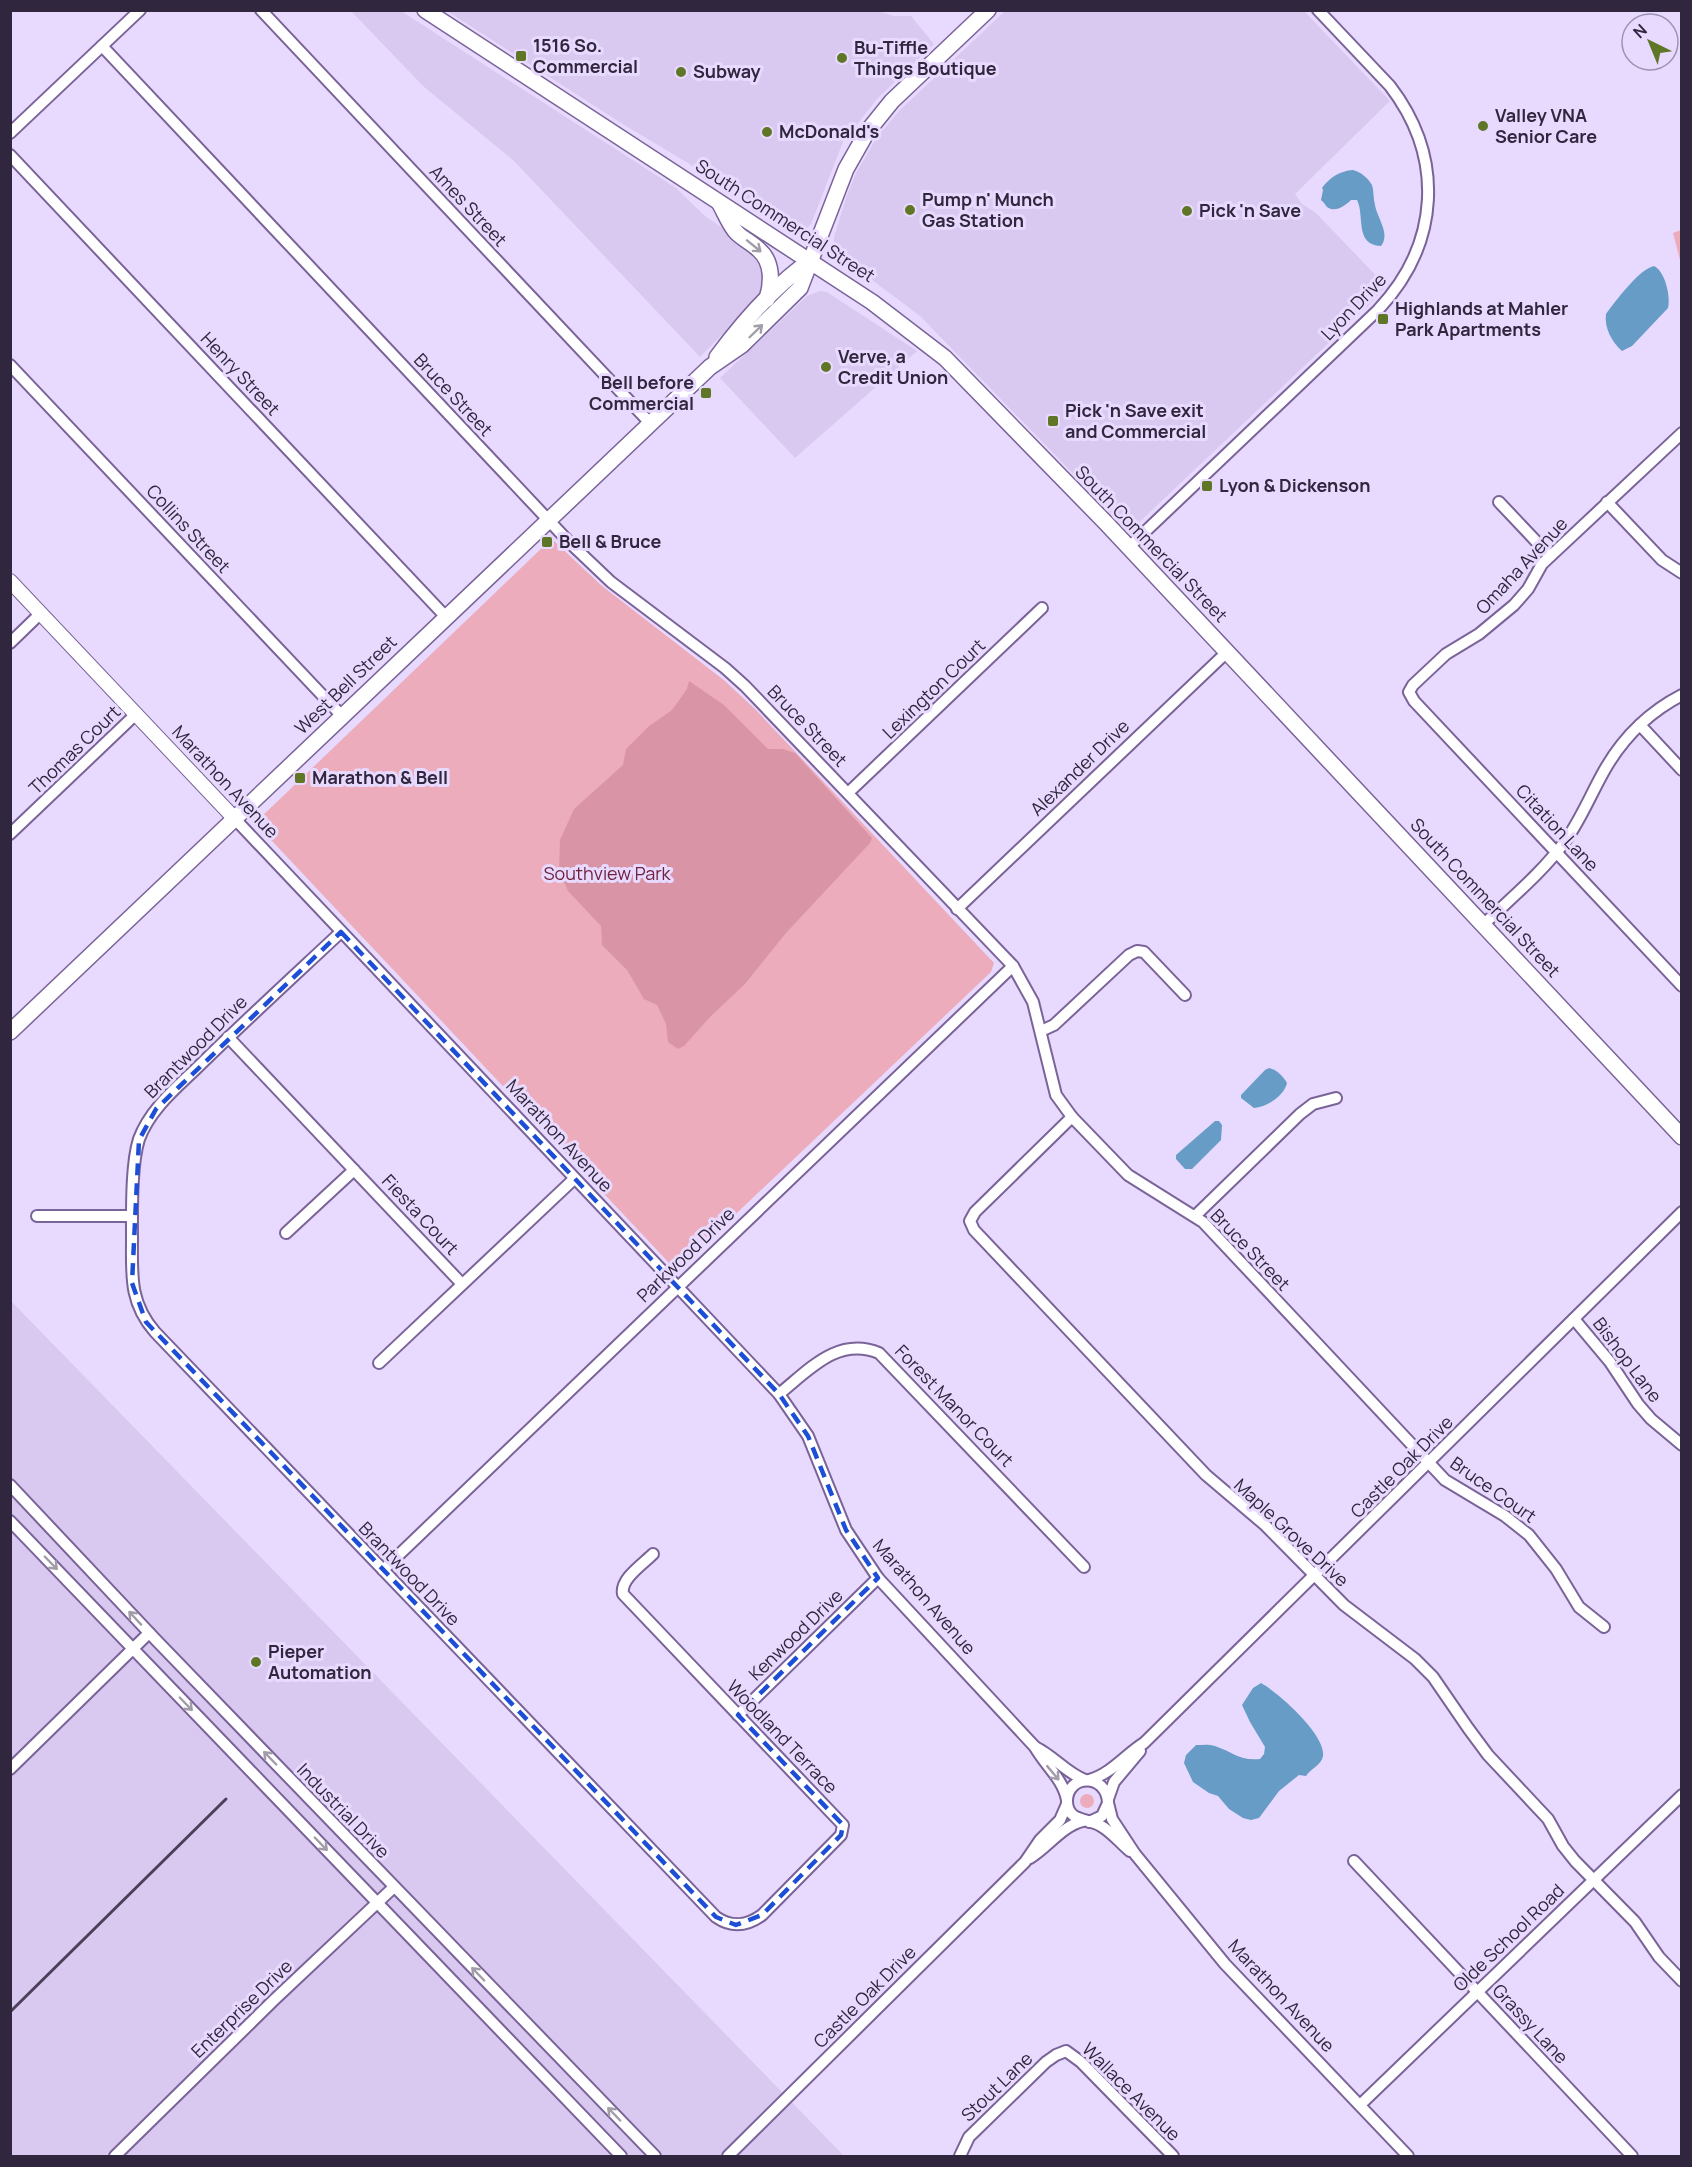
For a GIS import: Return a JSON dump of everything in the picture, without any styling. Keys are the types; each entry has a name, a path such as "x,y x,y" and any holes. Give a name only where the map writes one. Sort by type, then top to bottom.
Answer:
{"main road":[{"name":"South Commercial Street","path":"425,10 872,302 945,358 1129,547 1682,1137"},
{"path":"810,261 846,169 867,132 892,101 988,10"},
{"path":"719,201 735,232 760,250 766,258 770,270 766,299"},
{"name":"West Bell Street","path":"710,367 742,345 800,288 810,261"},
{"name":"West Bell Street","path":"10,1032 651,424 710,367 733,336 789,275 810,261"}],"street":[{"path":"10,133 140,10"},
{"name":"Ames Street","path":"261,10 651,424"},
{"name":"Lyon Drive","path":"1129,547 1384,304 1409,270 1422,238 1426,222 1428,179 1422,146 1416,130 1400,100 1389,86 1318,10"},
{"name":"Bruce Street","path":"102,46 548,520 611,582 733,675 781,722 1013,966 1033,1002 1056,1095 1072,1118 1128,1175 1203,1222 1429,1463"},
{"name":"Henry Street","path":"10,154 446,617"},
{"name":"Collins Street","path":"10,365 342,716"},
{"name":"Omaha Avenue","path":"1409,692 1413,685 1446,654 1479,634 1514,605 1542,564 1682,433"},
{"path":"1499,502 1550,556"},
{"path":"1607,502 1662,560 1682,573"},
{"name":"Marathon Avenue","path":"10,581 779,1394 808,1436 846,1530 878,1578 1035,1747 1061,1784 1067,1802"},
{"name":"Lexington Court","path":"848,793 1042,608"},
{"path":"10,643 41,613"},
{"name":"Alexander Drive","path":"957,909 1227,652"},
{"name":"Citation Lane","path":"1409,692 1414,701 1682,986"},
{"path":"1483,925 1557,852 1575,827 1614,755 1653,713 1682,695"},
{"name":"Thomas Court","path":"10,834 136,714"},
{"path":"1640,725 1682,770"},
{"name":"Brantwood Drive","path":"341,932 228,1037 156,1109 146,1124 137,1149 132,1216 134,1291 146,1322 716,1917 727,1923"},
{"path":"1041,1031 1054,1025 1129,955 1137,951 1144,952 1185,994"},
{"name":"Parkwood Drive","path":"383,1570 1013,966"},
{"name":"Fiesta Court","path":"228,1037 462,1284"},
{"path":"1195,1216 1300,1114 1313,1104 1336,1098"},
{"name":"Maple Grove Drive","path":"1072,1118 975,1212 971,1225 1206,1475 1265,1526 1344,1605 1415,1659 1433,1677 1488,1755 1541,1809 1563,1846 1635,1922 1659,1957 1681,1980"},
{"path":"286,1233 354,1170"},
{"path":"379,1363 574,1179"},
{"name":"Castle Oak Drive","path":"1108,1801 1114,1782 1144,1743 1682,1212"},
{"path":"37,1216 132,1216"},
{"name":"Bishop Lane","path":"1574,1319 1610,1362 1638,1404 1651,1419 1682,1445"},
{"name":"Forest Manor Court","path":"779,1394 823,1360 840,1350 860,1347 879,1353 1084,1567"},
{"name":"Bruce Court","path":"1429,1463 1452,1486 1491,1507 1529,1535 1556,1569 1579,1607 1604,1627"},
{"name":"Industrial Drive","path":"10,1485 149,1633 655,2157"},
{"path":"10,1521 621,2157"},
{"name":"Woodland Terrace","path":"653,1554 626,1581 622,1589 623,1594 840,1820 843,1830 841,1835 762,1915 747,1924 727,1923"},
{"name":"Kenwood Drive","path":"738,1715 878,1578"},
{"path":"10,1769 149,1633"},
{"name":"Castle Oak Drive","path":"1087,1780 1106,1774 1144,1743"},
{"name":"Marathon Avenue","path":"1035,1747 1049,1754 1071,1774 1087,1780"},
{"path":"1087,1780 1102,1786 1108,1801 1102,1816 1086,1821 1072,1815 1067,1802 1072,1787 1087,1780"},
{"name":"Olde School Road","path":"1360,2105 1682,1795"},
{"name":"Marathon Avenue","path":"1108,1801 1112,1819 1135,1854 1225,1964 1408,2157"},
{"name":"Castle Oak Drive","path":"728,2157 1025,1862 1040,1840 1060,1820 1067,1802"},
{"name":"Marathon Avenue","path":"1086,1821 1104,1828 1135,1854"},
{"name":"Castle Oak Drive","path":"1025,1862 1042,1851 1068,1827 1086,1821"},
{"name":"Grassy Lane","path":"1354,1862 1632,2157"},
{"name":"Enterprise Drive","path":"115,2157 275,1999 394,1887"},
{"name":"Stout Lane","path":"960,2156 969,2137 1046,2062 1066,2051"},
{"name":"Wallace Avenue","path":"1066,2051 1082,2062 1173,2157"}],"highlighted area":[{"path":"341,932 779,1394 808,1436 846,1530 878,1578 738,1715 843,1825 841,1835 762,1915 736,1925 716,1917 146,1322 132,1283 139,1140 156,1109"}],"shaded area":[{"path":"351,11 401,11 676,188 705,216 756,251 762,259 765,287 758,298 700,357 514,161 423,86"},
{"path":"447,11 877,11 894,16 911,16 934,44 877,99 856,126 851,129 843,142 811,224 805,230 800,230 621,123"},
{"path":"1005,11 1304,11 1390,101 1295,194 1302,204 1316,213 1386,286 1371,303 1132,529 1122,524 920,316 844,259 834,247 834,237 847,195 856,173 877,137 900,110"},
{"path":"820,291 827,292 917,351 795,458 720,378 807,296"},
{"path":"10,1300 781,2091 844,2156 11,2156"}],"green space":[{"path":"1682,230 1681,264 1673,233"},
{"name":"Southview Park","path":"553,540 602,586 725,681 756,710 994,963 991,972 680,1267 672,1266 257,825 258,820 547,543"},
{"path":"689,681 724,705 768,749 783,749 795,753 872,838 870,843 786,933 745,984 710,1017 684,1046 678,1049 668,1042 666,1024 657,1005 644,999 627,970 602,945 601,926 568,891 559,870 560,840 574,809 623,765 626,749 648,727 672,710 687,689"},
{"path":"1084,1794 1090,1794 1094,1801 1090,1808 1084,1808 1080,1804 1080,1798"}],"water":[{"path":"1353,170 1359,172 1372,185 1376,210 1385,236 1381,246 1373,244 1364,235 1357,200 1351,200 1337,209 1330,209 1321,200 1322,188 1328,181 1340,173"},
{"path":"1654,266 1661,273 1666,285 1669,298 1668,308 1632,346 1622,351 1610,334 1606,324 1606,314 1641,273"},
{"path":"1269,1068 1277,1072 1287,1083 1274,1100 1264,1106 1254,1108 1241,1098 1241,1095"},
{"path":"1215,1121 1219,1121 1222,1125 1221,1140 1192,1169 1185,1169 1176,1159 1176,1155"},
{"path":"1261,1683 1300,1715 1317,1737 1323,1756 1306,1776 1299,1775 1279,1791 1259,1818 1251,1820 1229,1809 1218,1796 1193,1782 1184,1763 1186,1755 1196,1745 1213,1745 1241,1757 1260,1759 1265,1747 1242,1705 1253,1688"}],"railway":[{"path":"10,2012 226,1799"}],"place":[{"name":"1516 So. Commercial","path":"521,56"},
{"name":"Bu-Tiffle Things Boutique","path":"842,58"},
{"name":"Subway","path":"681,72"},
{"name":"Valley VNA Senior Care","path":"1483,126"},
{"name":"McDonald's","path":"767,132"},
{"name":"Pump n' Munch Gas Station","path":"910,210"},
{"name":"Pick 'n Save","path":"1187,211"},
{"name":"Highlands at Mahler Park Apartments","path":"1383,319"},
{"name":"Verve, a Credit Union","path":"826,367"},
{"name":"Bell before Commercial","path":"706,393"},
{"name":"Pick 'n Save exit and Commercial","path":"1053,421"},
{"name":"Lyon & Dickenson","path":"1207,486"},
{"name":"Bell & Bruce","path":"547,542"},
{"name":"Marathon & Bell","path":"300,778"},
{"name":"Pieper Automation","path":"256,1662"}]}
